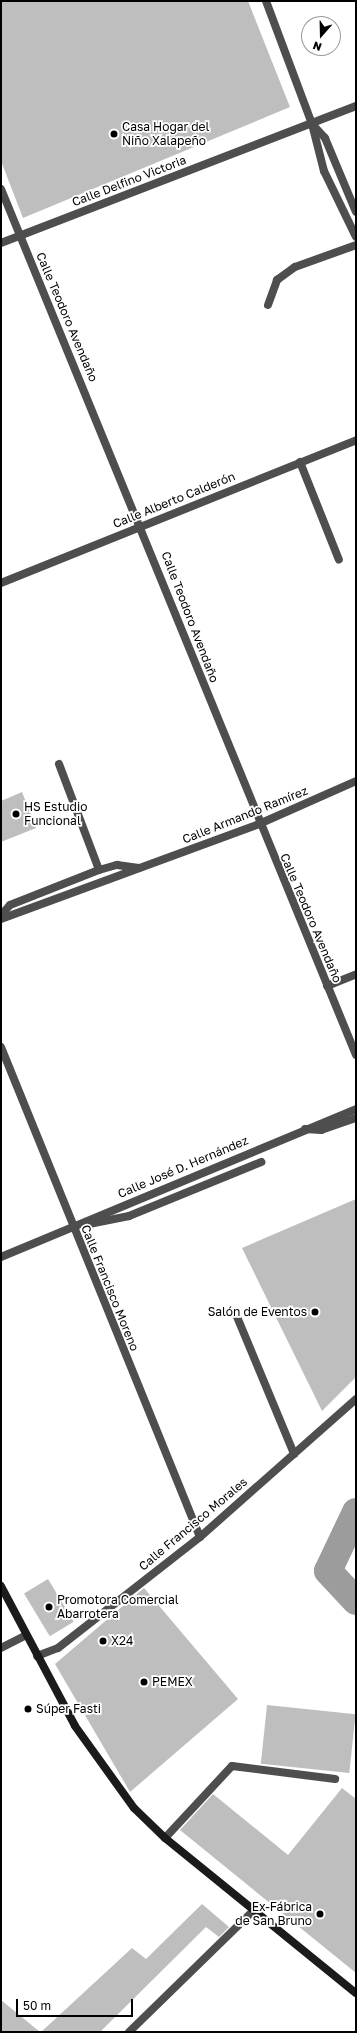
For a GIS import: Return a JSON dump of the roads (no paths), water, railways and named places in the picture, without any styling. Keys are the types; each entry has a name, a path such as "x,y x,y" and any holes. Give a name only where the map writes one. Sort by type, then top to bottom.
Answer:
{"main road":[{"path":"1,1586 26,1636 75,1726 106,1772 134,1808 165,1838 356,1993"}],"street":[{"path":"266,1 312,124 324,171 356,238"},
{"name":"Calle Delfino Victoria","path":"1,243 356,106"},
{"path":"312,124 325,138 356,212"},
{"name":"Calle Teodoro Avendaño","path":"1,189 142,526 259,824 356,1055"},
{"path":"268,305 277,280 295,266 356,245"},
{"name":"Calle Alberto Calderón","path":"1,583 356,440"},
{"path":"300,462 339,560"},
{"path":"59,764 99,870"},
{"name":"Calle Armando Ramírez","path":"1,919 259,824 356,781"},
{"name":"Calle Armando Ramírez","path":"1,915 10,905 99,870 117,865 142,868"},
{"path":"327,986 356,974"},
{"name":"Calle Francisco Moreno","path":"1,1047 72,1227 200,1537"},
{"name":"Calle José D. Hernández","path":"1,1257 302,1129 356,1109"},
{"name":"Calle José D. Hernández","path":"302,1129 321,1130 356,1118"},
{"name":"Calle José D. Hernández","path":"72,1227 130,1216 262,1162"},
{"path":"234,1312 294,1454"},
{"name":"Calle Francisco Morales","path":"37,1656 58,1648 200,1537 356,1399"},
{"path":"1,1648 26,1636"},
{"path":"165,1838 232,1766 335,1779"},
{"path":"129,2032 254,1910"}],"waterway":[{"path":"356,1512 328,1571 356,1601"}],"place":[{"name":"Casa Hogar del Niño Xalapeño","path":"114,134"},
{"name":"HS Estudio Funcional","path":"16,814"},
{"name":"Salón de Eventos","path":"315,1312"},
{"name":"Promotora Comercial Abarrotera","path":"49,1607"},
{"name":"X24","path":"103,1641"},
{"name":"PEMEX","path":"144,1682"},
{"name":"Súper Fasti","path":"28,1709"},
{"name":"Ex-Fábrica de San Bruno","path":"320,1914"}]}
